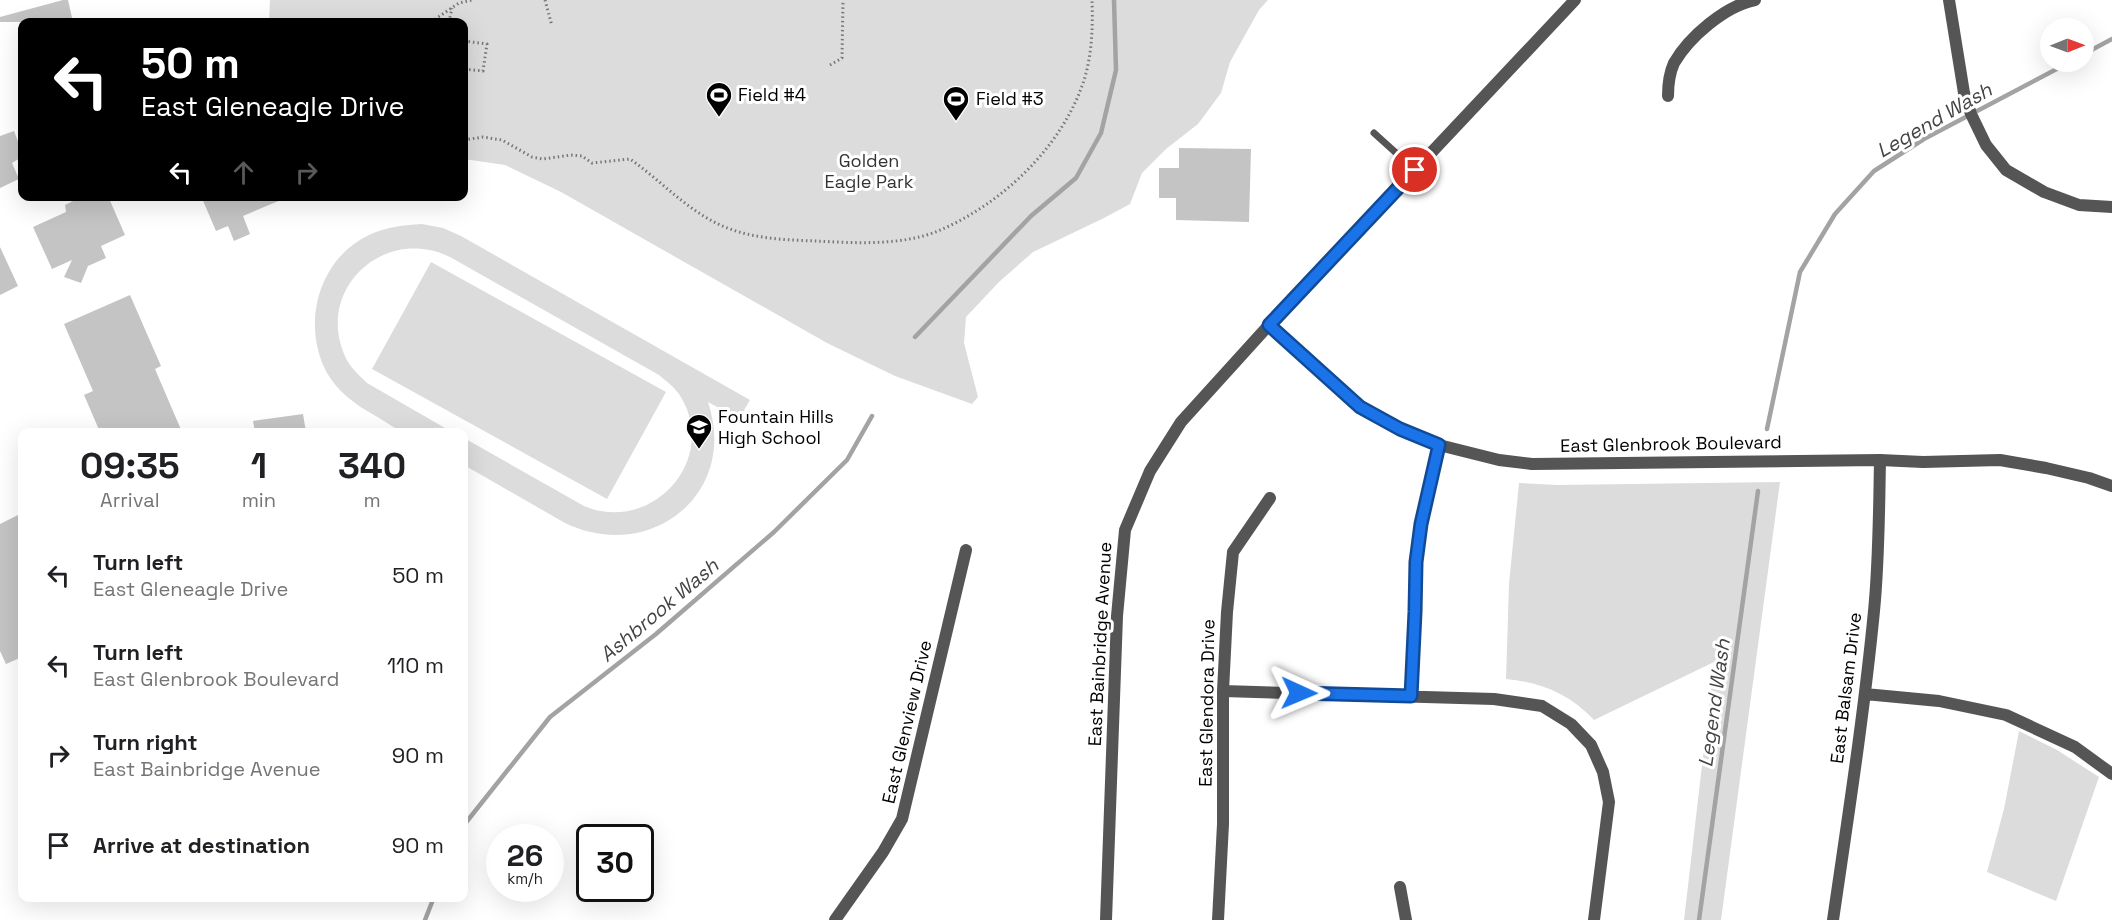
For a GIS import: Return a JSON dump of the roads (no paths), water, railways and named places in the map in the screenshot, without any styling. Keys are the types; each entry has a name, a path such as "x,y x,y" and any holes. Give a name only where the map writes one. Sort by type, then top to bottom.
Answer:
{"street":[{"name":"East Bainbridge Avenue","path":"1106,920 1117,616 1125,530 1150,471 1181,422 1269,325 1575,0"},
{"path":"1668,96 1668,78 1674,63 1696,35 1720,16 1755,0"},
{"path":"1949,0 1964,93 1972,117 1986,145 2006,170 2044,192 2079,205 2112,207"},
{"name":"East Glenbrook Boulevard","path":"1269,325 1360,407 1400,429 1439,445 1499,460 1532,464 2000,460 2046,468 2112,486"},
{"path":"1411,696 1416,562 1421,524 1439,445"},
{"name":"East Balsam Drive","path":"1833,920 1875,609 1880,460"},
{"name":"East Glendora Drive","path":"1218,920 1223,824 1223,691 1233,552 1269,498"},
{"name":"East Glenview Drive","path":"835,920 883,852 902,819 966,550"},
{"path":"1223,691 1494,699 1542,706 1571,724 1592,745 1603,772 1609,802 1594,920"},
{"path":"1865,694 1939,701 2006,715 2075,747 2112,774"},
{"path":"1400,887 1406,920"}],"lane":[{"path":"1374,132 1415,170"}],"waterway":[{"path":"915,337 1031,216 1076,178 1101,133 1116,70 1114,0"},
{"name":"Legend Wash","path":"2094,49 2112,39"},
{"name":"Legend Wash","path":"1767,429 1800,272 1835,214 1874,171 1924,139 2051,72"},
{"name":"Ashbrook Wash","path":"468,820 550,717 656,634 774,532 847,460 872,416"},
{"name":"Legend Wash","path":"1699,920 1758,491"},
{"name":"Ashbrook Wash","path":"425,920 432,902"}],"place":[{"name":"Field #4","path":"719,118"},
{"name":"Field #3","path":"956,122"},
{"name":"Fountain Hills High School","path":"699,450"}],"park label":[{"name":"Golden Eagle Park","path":"869,171"}]}
